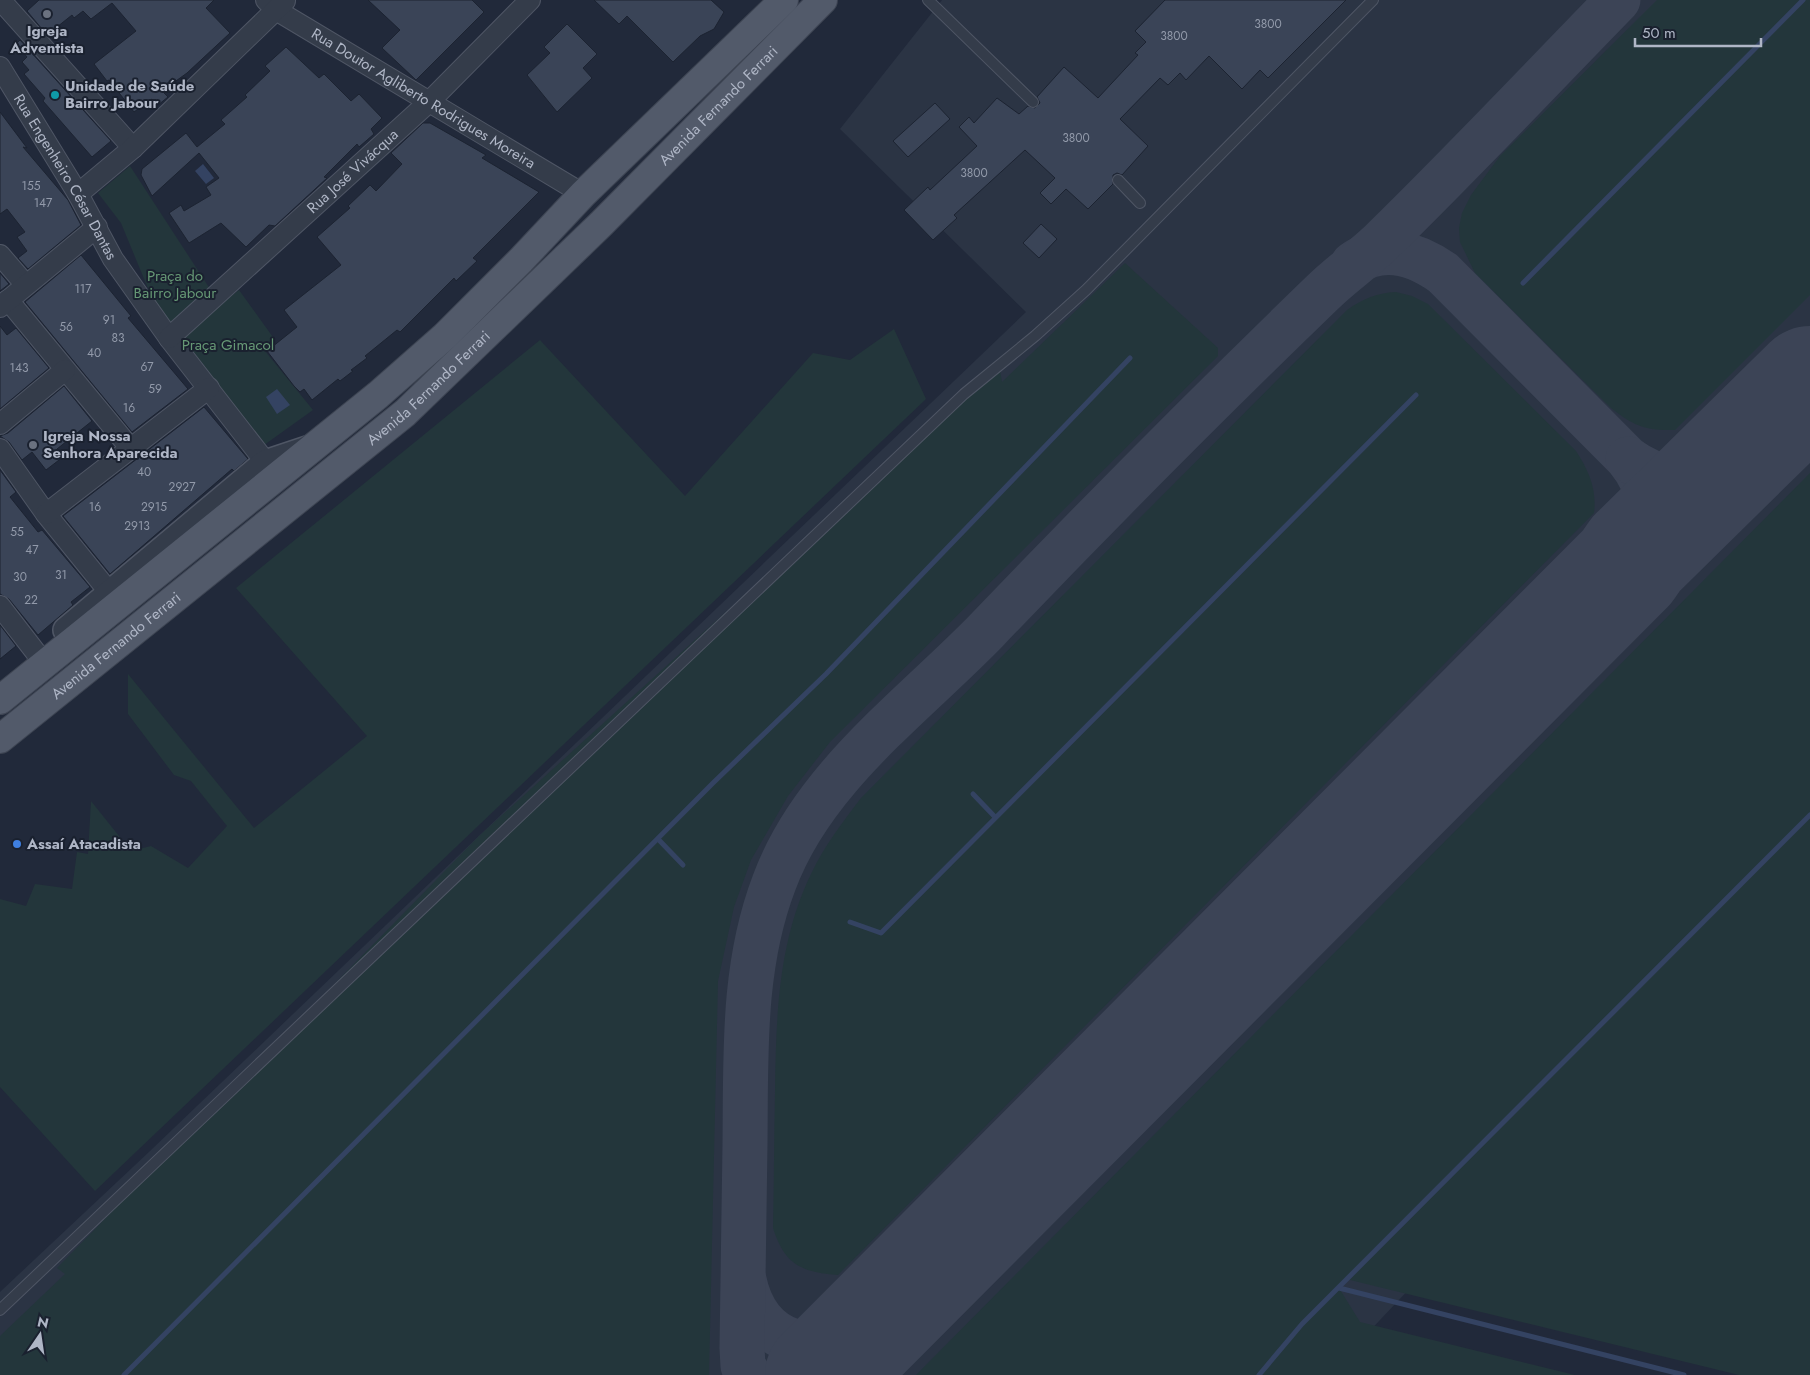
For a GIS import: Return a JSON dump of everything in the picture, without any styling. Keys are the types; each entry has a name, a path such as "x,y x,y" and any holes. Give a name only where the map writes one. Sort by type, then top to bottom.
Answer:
{"main road":[{"name":"Avenida Fernando Ferrari","path":"0,700 271,470 315,446 378,395 444,336 521,260 583,194 784,0"},
{"name":"Avenida Fernando Ferrari","path":"0,739 405,413 548,276 823,0"},
{"path":"583,194 635,189"}],"street":[{"name":"Rua José Vivácqua","path":"170,338 430,102 530,0"},
{"name":"Rua Doutor Agliberto Rodrigues Moreira","path":"276,3 430,102 583,194"},
{"path":"78,194 132,148 276,3"},
{"path":"4,4 132,148"},
{"name":"Rua Engenheiro César Dantas","path":"0,67 98,227 113,259 170,338 271,470"},
{"path":"98,227 25,284 4,303 64,370 131,450"},
{"path":"0,255 25,284"},
{"path":"0,424 64,370"},
{"path":"46,514 209,388"},
{"path":"0,449 46,514 110,593"},
{"name":"Avenida Fernando Ferrari","path":"0,692 8,679 110,593 271,470"},
{"path":"0,606 37,654"}],"lane":[{"path":"928,0 1033,102"},
{"path":"0,1310 964,394 1035,336 1086,290 1373,0"},
{"path":"1118,180 1140,203"}],"shaded area":[{"path":"942,0 1810,0 1810,865 1328,1375 0,1375 0,1292 150,1151 1026,312 840,129"}],"green space":[{"path":"1657,0 1810,0 1810,295 1675,430 1656,430 1641,426 1611,408 1475,273 1460,242 1459,228 1462,213 1471,195 1500,156"},
{"name":"Praça do Bairro Jabour","path":"130,166 212,292 172,324 154,303 121,223 98,193"},
{"path":"1125,263 1218,348 1218,356 830,742 788,796 751,860 734,907 718,981 709,1375 0,1375 0,1336 65,1274 57,1268 479,836 999,364 1002,382"},
{"name":"Praça Gimacol","path":"239,290 275,340 265,351 313,410 260,448 176,338"},
{"path":"1396,292 1412,296 1428,304 1576,451 1591,481 1595,505 1594,513 838,1275 804,1269 783,1251 773,1228 776,1036 781,980 792,926 811,874 834,834 861,798 1347,310 1370,297"},
{"path":"894,329 926,399 95,1191 0,1087 0,899 26,906 35,884 72,889 77,852 88,854 91,801 131,851 151,846 188,868 227,826 191,781 174,775 128,714 128,674 254,828 367,736 236,588 540,340 685,496 813,353 850,360"},
{"path":"1810,473 1810,1375 1739,1375 1346,1279 1339,1288 1360,1322 1575,1375 916,1375"}],"water":[{"path":"203,164 214,178 206,184 195,171"},
{"path":"277,389 290,405 277,414 266,397"}],"building":[{"path":"39,0 214,0 206,8 230,33 187,73 162,91 168,97 158,105 152,99 134,112 94,64 136,31 112,3 91,19 83,11 74,18 72,15 47,35 27,11"},
{"path":"368,0 472,0 484,12 416,80 382,48 400,30"},
{"path":"594,0 711,0 724,12 714,29 700,36 673,62 627,16 619,24"},
{"path":"1165,0 1346,0 1268,78 1260,70 1242,89 1209,56 1186,80 1180,73 1168,85 1160,78 1120,119 1148,146 1122,175 1117,173 1113,175 1113,184 1088,209 1066,189 1051,204 1040,193 1055,178 1025,150 954,215 957,218 933,240 904,210 928,187 930,190 977,146 959,127 969,117 974,123 997,98 1019,114 1028,106 1035,108 1040,103 1037,97 1064,67 1098,98 1138,55 1135,53 1146,42 1135,31"},
{"path":"567,24 597,54 583,68 592,78 557,112 527,75 550,53 544,47"},
{"name":"Unidade de Saúde Bairro Jabour","path":"20,40 111,141 92,157 43,101 45,98 24,74 29,70 22,62 27,57 16,44"},
{"path":"286,47 319,78 324,74 351,101 359,94 382,118 371,129 374,134 359,147 357,144 324,177 327,178 275,226 269,225 246,247 221,223 189,243 169,213 181,205 184,211 211,195 206,187 219,178 199,153 152,196 141,175 142,169 186,133 197,147 225,124 221,120 247,97 245,95 270,71 265,66"},
{"path":"935,103 950,119 908,157 893,141"},
{"path":"0,112 27,148 23,147 68,200 81,225 28,269 18,258 27,251 17,237 25,232 7,209 0,214"},
{"path":"423,123 430,123 486,155 482,158 539,192 473,258 477,261 456,281 454,278 400,332 397,330 365,356 367,358 351,370 353,371 340,381 338,379 312,400 304,389 300,392 294,386 267,351 297,327 284,310 341,265 317,237 350,208 348,206 370,185 376,191 402,164 391,153"},
{"path":"1041,224 1057,239 1039,258 1023,243"},
{"path":"81,255 131,316 128,318 188,389 132,432 25,302"},
{"path":"0,273 9,284 0,291"},
{"path":"0,326 7,335 16,328 49,368 0,409"},
{"path":"64,386 92,421 57,449 63,457 46,470 32,452 22,460 9,442 0,436 8,433"},
{"path":"204,407 248,459 234,471 232,469 110,574 63,516"},
{"path":"0,470 16,492 10,497 38,532 42,530 90,587 71,602 73,605 38,635 9,599 0,594"},
{"path":"0,625 16,646 0,659"}],"waterway":[{"path":"1523,283 1803,0"},
{"path":"124,1375 713,783 826,674 1130,358"},
{"path":"850,922 881,933 1416,395"},
{"path":"973,794 995,817"},
{"path":"1259,1375 1302,1324 1810,815"},
{"path":"658,839 683,865"},
{"path":"1339,1288 1684,1375"}],"taxiway":[{"path":"749,1375 743,1366 742,1348 748,1012 756,947 764,915 774,883 791,845 813,811 838,778 866,747 957,660 1152,460 1279,334 1329,286 1373,250 1618,0"},
{"path":"1353,264 1375,254 1399,254 1422,261 1443,273 1628,459 1642,482 1648,505 1645,528 1636,554"},
{"path":"1628,459 1651,472 1672,477 1683,478 1720,474"},
{"path":"744,1280 751,1303 762,1320 777,1333 793,1341 812,1344 832,1343 852,1336 872,1325"}],"runway":[{"path":"822,1375 1627,567 1636,554 1810,383"}],"place":[{"name":"Igreja Adventista","path":"47,14"},
{"name":"Unidade de Saúde Bairro Jabour","path":"55,95"},
{"name":"Igreja Nossa Senhora Aparecida","path":"33,445"},
{"name":"Assaí Atacadista","path":"17,844"}]}
